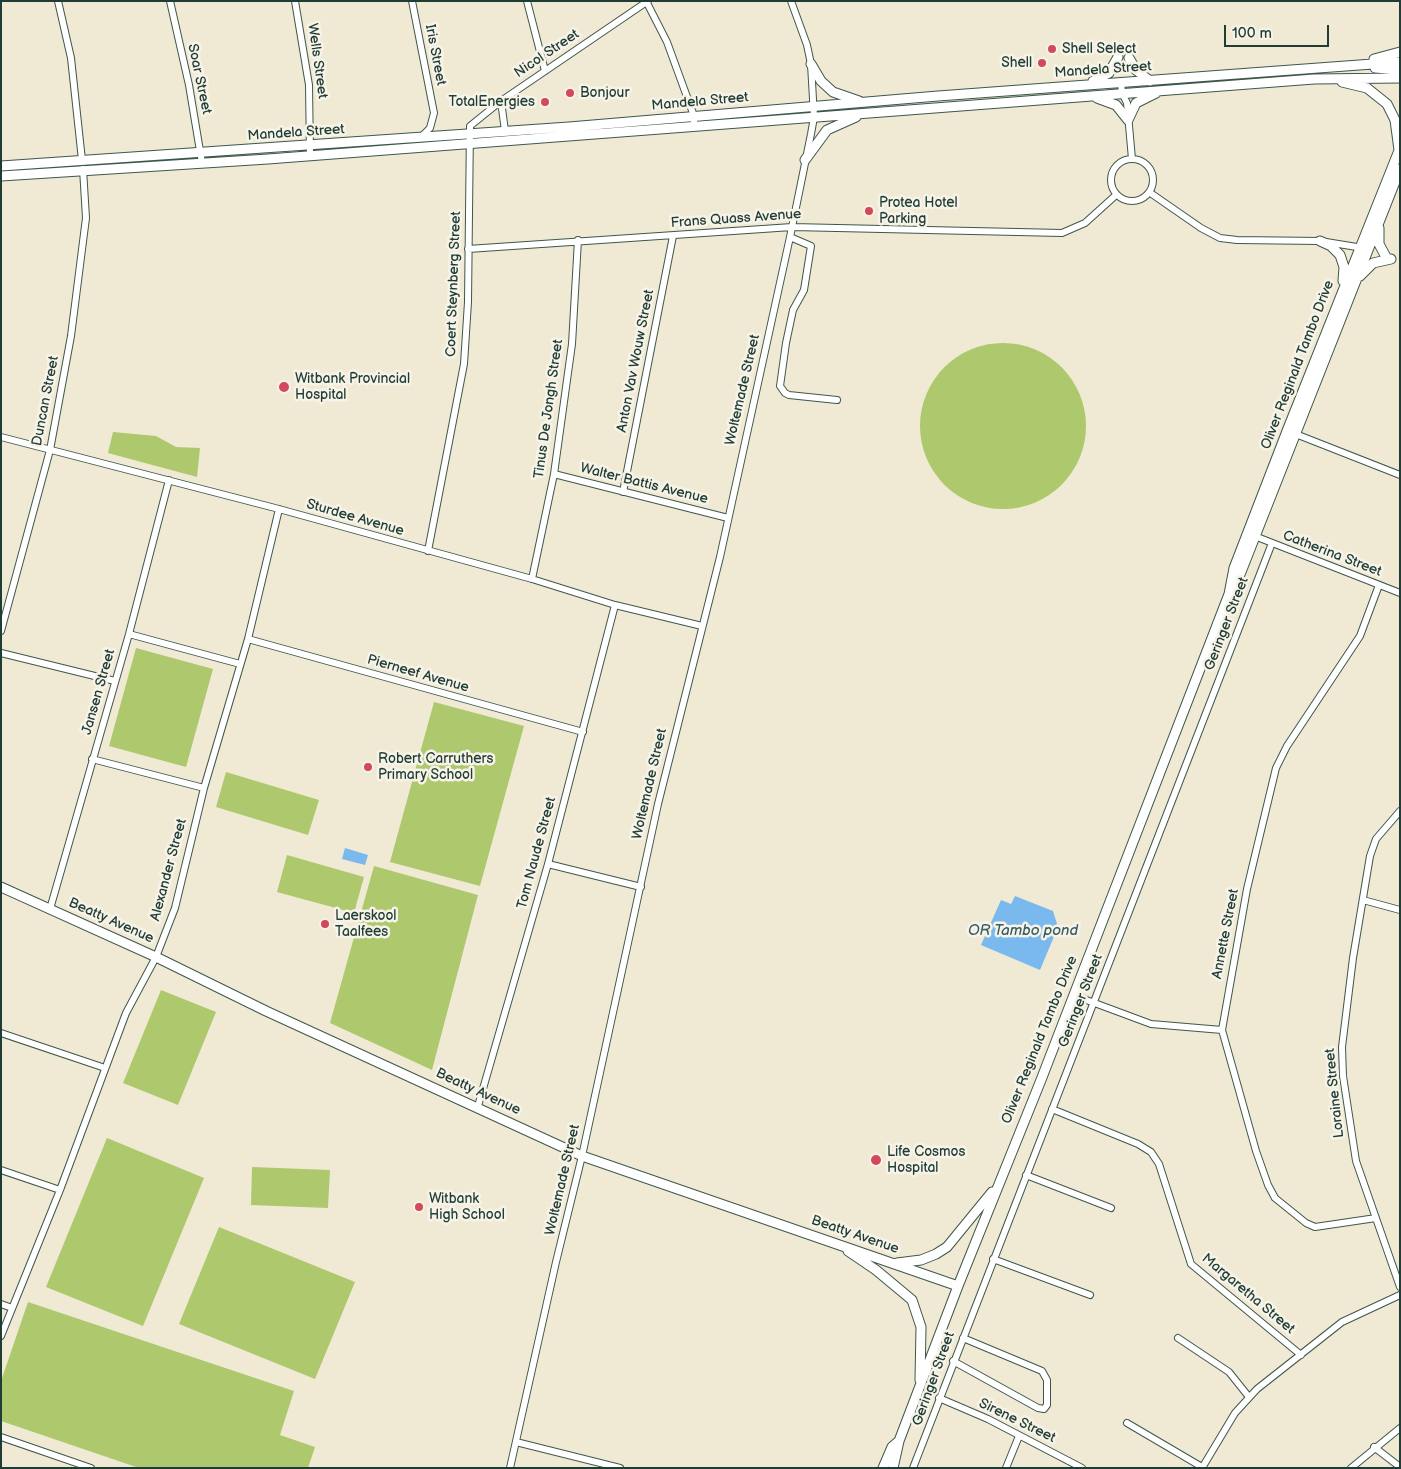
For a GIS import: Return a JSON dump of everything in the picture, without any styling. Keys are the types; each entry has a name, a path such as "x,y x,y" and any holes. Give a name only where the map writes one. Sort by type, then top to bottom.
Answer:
{"main road":[{"path":"1352,65 1400,52"},
{"path":"1078,85 1106,76 1118,57"},
{"path":"1129,58 1136,70 1150,80"},
{"name":"Mandela Street","path":"1,176 82,165 201,153 420,138 469,139 505,131 1078,85 1400,62"},
{"path":"811,64 821,81 834,92 864,102"},
{"path":"1352,65 1400,70"},
{"name":"Mandela Street","path":"1,166 202,163 310,155 469,139 694,127 1314,79 1400,78"},
{"path":"1314,79 1360,85 1383,99 1395,120 1399,149"},
{"path":"1089,96 1112,103 1128,120 1136,103 1161,91"},
{"path":"805,160 827,130 866,113"},
{"name":"Oliver Reginald Tambo Drive","path":"1291,432 1357,278 1364,249 1399,149"},
{"name":"Oliver Reginald Tambo Drive","path":"893,1468 899,1441 958,1286 1229,594 1239,578 1252,535 1342,291 1379,220 1400,169"},
{"path":"1357,278 1373,263 1389,258 1379,244 1379,220"},
{"path":"1320,241 1334,249 1342,258 1344,272 1342,291"},
{"name":"Beatty Avenue","path":"1,887 156,956 266,1011 478,1106 582,1156 958,1286"},
{"path":"895,1263 921,1260 936,1254 947,1246 997,1186"},
{"path":"837,1244 876,1270 912,1300 921,1326 920,1388"},
{"name":"Oliver Reginald Tambo Drive","path":"883,1468 892,1447 899,1441"}],"street":[{"name":"Duncan Street","path":"1,632 50,450 80,275 86,218 71,58 58,1"},
{"name":"Soar Street","path":"170,1 190,85 202,163"},
{"name":"Wells Street","path":"295,1 309,85 310,155"},
{"name":"Iris Street","path":"412,1 434,113 430,128 420,138"},
{"path":"528,1 545,71"},
{"name":"Woltemade Street","path":"510,1468 582,1156 658,804 728,518 790,237 814,117 811,64 807,45 791,1"},
{"path":"647,2 667,42 694,116 694,127"},
{"name":"Nicol Street","path":"469,139 470,126 475,121 501,101 647,2"},
{"path":"1126,82 1132,159"},
{"path":"501,101 505,131"},
{"name":"Coert Steynberg Street","path":"428,552 464,364 469,139"},
{"path":"1132,159 1139,160 1149,168 1153,180 1149,192 1144,198 1129,202 1116,195 1110,181 1112,171 1120,162 1132,159"},
{"path":"1149,192 1201,228 1220,238 1320,241 1364,249"},
{"name":"Frans Quass Avenue","path":"468,249 578,240 673,236 792,227 1056,234 1085,223 1116,195"},
{"name":"Anton Vav Wouw Street","path":"623,492 673,236"},
{"path":"790,237 811,246 804,290 793,310 780,386 789,395 837,400"},
{"name":"Tinus De Jongh Street","path":"532,579 554,474 572,344 578,240"},
{"path":"1291,432 1400,475"},
{"name":"Sturdee Avenue","path":"1,437 279,509 428,552 532,579 614,605 702,626"},
{"name":"Walter Battis Avenue","path":"554,474 728,518"},
{"name":"Jansen Street","path":"50,909 129,634 169,480"},
{"name":"Alexander Street","path":"1,1336 60,1190 126,1013 156,956 175,908 204,788 248,639 279,509"},
{"name":"Catherina Street","path":"1252,535 1400,593"},
{"name":"Geringer Street","path":"913,1468 1272,543"},
{"name":"Annette Street","path":"1376,1218 1315,1227 1306,1223 1275,1198 1268,1186 1256,1151 1222,1030 1247,889 1276,768 1287,746 1360,636 1379,585"},
{"name":"Tom Naude Street","path":"478,1106 548,864 614,605"},
{"path":"129,634 240,664"},
{"name":"Pierneef Avenue","path":"248,639 583,732"},
{"path":"1,653 115,681"},
{"path":"92,759 204,788"},
{"name":"Loraine Street","path":"1400,811 1373,846 1344,1016 1342,1062 1356,1161 1400,1287"},
{"path":"548,864 641,887"},
{"path":"1363,900 1400,910"},
{"path":"1073,995 1151,1024 1222,1030"},
{"path":"1,1033 106,1068"},
{"name":"Margaretha Street","path":"1052,1109 1138,1144 1151,1152 1159,1164 1191,1264 1301,1355"},
{"path":"1,1170 60,1190"},
{"path":"1026,1175 1111,1208"},
{"path":"993,1259 1090,1296"},
{"path":"1127,1423 1202,1468 1235,1413 1249,1397 1342,1322 1400,1295"},
{"path":"1,1304 12,1308"},
{"path":"953,1361 1038,1408 1044,1408 1047,1405 1047,1380 1042,1371 963,1338"},
{"path":"1178,1338 1229,1372 1249,1397"},
{"name":"Sirene Street","path":"939,1398 988,1419 1069,1464 1082,1468"},
{"path":"1350,1468 1400,1428"},
{"path":"1006,1468 1019,1436"},
{"path":"1,1437 91,1468"},
{"path":"516,1442 620,1468"},
{"path":"1374,1447 1400,1467"}],"green space":[{"path":"1011,343 1027,346 1042,352 1062,367 1080,394 1085,410 1085,442 1080,458 1062,485 1042,500 1027,506 995,509 979,506 964,500 939,479 929,465 923,450 920,418 923,402 929,387 950,362 964,352 979,346"},
{"path":"113,432 156,436 176,447 200,448 197,477 108,453"},
{"path":"136,648 213,669 186,767 109,746"},
{"path":"434,702 524,726 480,886 390,862"},
{"path":"226,772 319,800 308,835 216,807"},
{"path":"287,855 364,877 354,913 277,892"},
{"path":"374,866 478,895 432,1070 330,1023"},
{"path":"161,990 216,1012 178,1105 123,1083"},
{"path":"107,1138 204,1178 143,1326 46,1287"},
{"path":"252,1167 330,1170 328,1208 251,1205"},
{"path":"219,1227 355,1282 315,1379 179,1324"},
{"path":"28,1302 294,1391 280,1435 315,1447 308,1468 139,1468 1,1421 1,1381"}],"water":[{"path":"345,848 368,855 365,865 342,859"},
{"name":"OR Tambo pond","path":"1015,896 1053,911 1058,927 1040,970 981,945 1001,900 1011,904"}],"place":[{"name":"Shell Select","path":"1052,49"},
{"name":"Shell","path":"1042,63"},
{"name":"Bonjour","path":"570,93"},
{"name":"TotalEnergies","path":"545,102"},
{"name":"Protea Hotel Parking","path":"869,211"},
{"name":"Witbank Provincial Hospital","path":"284,387"},
{"name":"Robert Carruthers Primary School","path":"368,767"},
{"name":"Laerskool Taalfees","path":"325,924"},
{"name":"Life Cosmos Hospital","path":"876,1160"},
{"name":"Witbank High School","path":"419,1207"}]}
